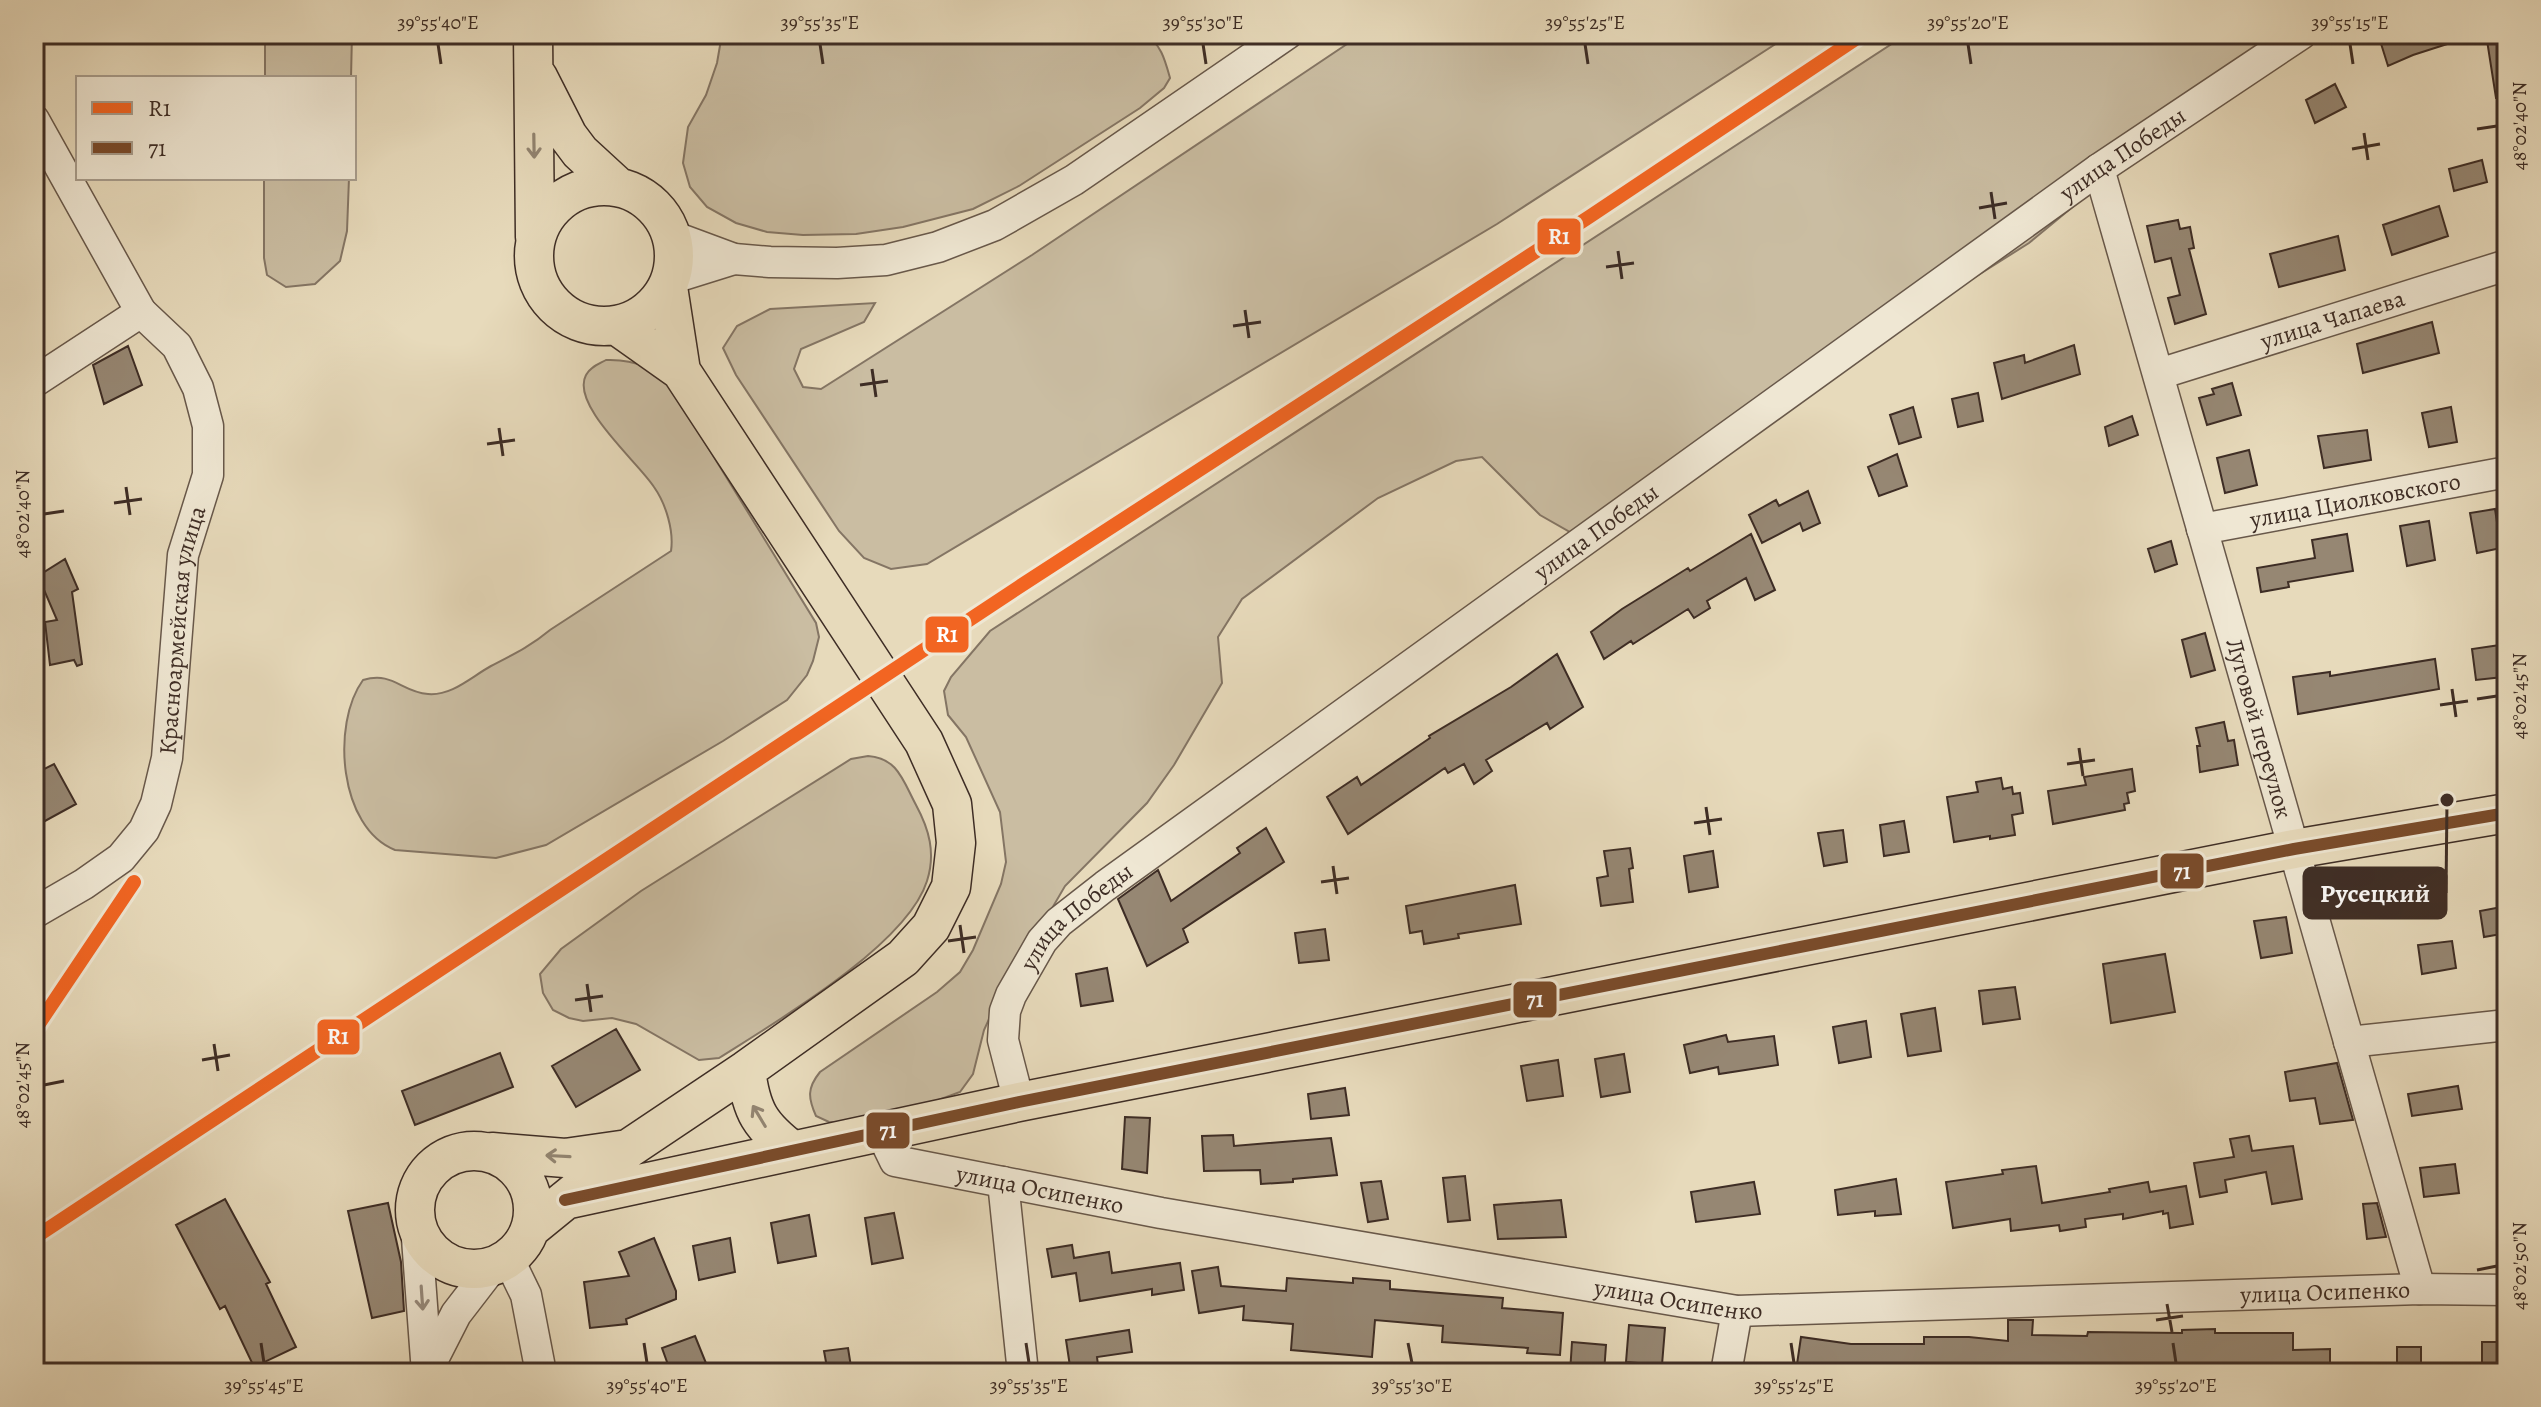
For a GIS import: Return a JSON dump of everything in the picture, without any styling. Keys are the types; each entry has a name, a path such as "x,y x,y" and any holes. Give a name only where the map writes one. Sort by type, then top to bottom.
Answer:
{"main road":[{"path":"533,51 568,136 580,152 617,186"},
{"path":"533,51 535,237 532,263 540,288 556,309 578,322 604,327 616,325 630,322 652,308 669,283 675,262 672,236 661,213 641,195 617,186 590,186 566,195 547,213 535,237"},
{"path":"669,283 681,371"},
{"path":"531,1228 628,1149 746,1070 903,958 931,927 951,887 956,843 952,804 924,742 681,371 616,325"},
{"path":"565,1200 1019,1102 2294,849 2507,813"},
{"path":"746,1070 749,1097 763,1125 793,1151"},
{"path":"488,1152 507,1159 522,1173 530,1188 534,1208 531,1228 521,1247 500,1262 475,1269 458,1267 440,1258 425,1244 416,1225 415,1205 420,1185 431,1168 448,1156 468,1150 565,1158 628,1149"}],"street":[{"path":"672,236 734,259 837,263 886,260 938,247 995,225 1074,180 1287,34"},
{"name":"улица Победы","path":"1019,1102 1005,1056 1005,1011 1042,941 1059,922 2099,169 2301,34"},
{"name":"Красноармейская улица","path":"34,120 141,312 177,346 198,388 208,426 208,475 183,555 167,758 156,804 144,830 121,858 34,913"},
{"name":"Луговой переулок","path":"2099,169 2420,1289"},
{"path":"669,283 734,259"},
{"name":"улица Чапаева","path":"2159,374 2507,265"},
{"path":"34,382 141,312"},
{"name":"улица Циолковского","path":"2202,529 2507,472"},
{"path":"2349,1042 2507,1025"},
{"name":"улица Осипенко","path":"881,1132 895,1161 1161,1213 1737,1311 2420,1289 2507,1290"},
{"path":"1003,1182 1023,1373"},
{"path":"416,1225 427,1372"},
{"path":"427,1372 456,1314 500,1262 526,1295 541,1373"},
{"path":"1726,1373 1737,1311"}],"shaded area":[{"path":"265,34 352,34 351,76 265,76"},
{"path":"722,34 1145,34 1159,48 1170,78 1164,88 1140,108 1019,186 973,209 903,227 856,234 767,232 736,223 707,207 690,187 683,163 688,127 706,95 717,63"},
{"path":"1362,34 1791,34 1497,224 927,564 891,569 864,558 839,531 736,375 723,348 737,326 770,309 875,303 864,322 801,349 794,369 803,387 821,389 1032,255"},
{"path":"1907,34 2282,34 2029,243 1570,532 1540,515 1482,457 1456,461 1378,498 1242,599 1218,637 1222,683 1174,765 1147,803 1065,886 995,1006 984,1030 973,1074 960,1092 933,1102 843,1123 829,1122 816,1116 810,1093 820,1072 937,992 960,972 973,950 1001,884 1006,862 1000,812 966,737 948,715 944,691 951,677 990,631"},
{"path":"264,180 349,180 347,231 340,261 315,284 286,287 267,275 264,258"},
{"path":"606,360 636,363 659,377 674,392 816,623 819,637 807,675 787,700 546,845 496,858 395,850 376,838 362,820 346,773 344,747 347,722 353,699 363,680 382,678 428,694 453,689 529,646 671,551 670,526 658,494 608,433 588,402 584,387 586,375"},
{"path":"868,756 886,761 903,779 924,823 930,842 931,861 927,881 915,906 867,956 805,1003 719,1058 699,1060 636,1024 612,1018 583,1021 553,1010 543,993 540,974 561,949 641,891 851,759"}],"building":[{"path":"2378,34 2466,34 2466,38 2388,66"},
{"path":"2486,34 2507,34 2507,97 2496,98"},
{"path":"2335,84 2346,107 2315,123 2306,100"},
{"path":"2482,160 2487,182 2454,191 2449,169"},
{"path":"2439,206 2448,236 2392,255 2383,225"},
{"path":"2178,220 2180,229 2190,227 2194,248 2189,249 2206,314 2175,324 2168,298 2180,295 2171,258 2155,262 2147,226"},
{"path":"2338,236 2345,270 2279,287 2270,254"},
{"path":"2432,322 2439,353 2363,373 2357,344"},
{"path":"2074,345 2080,374 2002,399 1994,363 2024,355 2025,363"},
{"path":"128,346 142,385 104,404 93,365"},
{"path":"2232,383 2241,415 2207,425 2199,398 2214,394 2212,389"},
{"path":"1978,393 1983,421 1958,427 1952,399"},
{"path":"1913,407 1921,437 1899,444 1890,415"},
{"path":"2451,407 2457,442 2429,447 2422,413"},
{"path":"2132,416 2138,435 2109,446 2105,427"},
{"path":"2367,430 2371,460 2324,468 2318,436"},
{"path":"2249,450 2257,485 2225,493 2217,458"},
{"path":"1897,454 1907,486 1879,496 1868,467"},
{"path":"1808,491 1820,523 1803,531 1800,523 1762,543 1749,515 1776,500 1779,506"},
{"path":"2495,509 2501,548 2477,553 2470,513"},
{"path":"2429,521 2435,560 2407,566 2400,526"},
{"path":"1751,534 1775,590 1755,600 1746,578 1707,601 1710,608 1694,618 1688,609 1604,659 1591,632 1688,568 1690,571"},
{"path":"2347,534 2353,571 2288,582 2289,587 2261,592 2257,568 2315,558 2312,540"},
{"path":"2171,541 2177,564 2155,572 2148,549"},
{"path":"65,559 78,589 72,592 82,664 77,666 74,660 50,665 45,622 57,620 38,576"},
{"path":"2205,633 2215,670 2191,677 2182,640"},
{"path":"2507,644 2507,668 2502,669 2503,677 2476,680 2472,649"},
{"path":"1557,654 1583,707 1550,729 1547,723 1486,760 1492,771 1474,784 1464,764 1448,773 1445,768 1348,834 1327,797 1357,777 1361,785 1429,736 1511,687"},
{"path":"2435,659 2439,689 2298,714 2293,677 2330,672 2330,676"},
{"path":"2224,722 2228,741 2234,740 2238,765 2200,772 2196,728"},
{"path":"54,764 76,804 34,827 34,774"},
{"path":"2132,769 2135,791 2127,793 2129,803 2124,804 2125,810 2053,824 2048,791 2086,785 2084,777"},
{"path":"2001,778 2003,789 2012,787 2013,794 2020,793 2023,813 2012,815 2015,835 1954,842 1947,797 1978,792 1976,782"},
{"path":"1904,821 1909,852 1884,856 1880,825"},
{"path":"1266,828 1284,862 1183,929 1188,942 1147,966 1118,899 1158,870 1171,901 1240,853 1237,848"},
{"path":"1843,830 1847,862 1824,866 1818,833"},
{"path":"1630,848 1633,902 1601,906 1597,878 1608,876 1604,851"},
{"path":"1713,851 1718,887 1689,892 1684,856"},
{"path":"1515,885 1521,924 1458,934 1459,938 1424,944 1422,931 1410,933 1406,906"},
{"path":"2507,906 2507,933 2484,937 2480,911"},
{"path":"2286,917 2292,953 2261,958 2254,921"},
{"path":"1325,929 1329,960 1299,963 1295,933"},
{"path":"2452,941 2456,968 2422,974 2418,945"},
{"path":"2165,954 2175,1012 2111,1023 2103,964"},
{"path":"1107,968 1113,1001 1081,1006 1076,974"},
{"path":"2015,987 2020,1019 1983,1024 1979,991"},
{"path":"1935,1008 1941,1051 1908,1056 1901,1014"},
{"path":"1866,1021 1871,1057 1839,1063 1833,1027"},
{"path":"616,1029 640,1070 576,1107 552,1066"},
{"path":"1726,1035 1728,1042 1774,1036 1778,1065 1719,1074 1718,1067 1690,1073 1684,1045"},
{"path":"500,1053 513,1087 415,1125 402,1091"},
{"path":"1624,1054 1630,1092 1601,1097 1595,1059"},
{"path":"1558,1060 1563,1096 1527,1101 1521,1066"},
{"path":"2337,1063 2353,1120 2320,1124 2315,1098 2290,1101 2285,1072"},
{"path":"2458,1086 2462,1109 2412,1116 2408,1094"},
{"path":"1345,1088 1349,1115 1311,1119 1308,1094"},
{"path":"1125,1117 1150,1118 1147,1173 1122,1169"},
{"path":"1233,1135 1234,1146 1331,1138 1337,1175 1261,1184 1260,1170 1204,1171 1202,1136"},
{"path":"2249,1136 2252,1151 2293,1146 2302,1199 2272,1204 2266,1172 2225,1180 2227,1192 2200,1197 2194,1163 2234,1157 2230,1139"},
{"path":"2455,1164 2459,1193 2424,1197 2420,1168"},
{"path":"2036,1166 2042,1203 2110,1192 2109,1189 2148,1182 2150,1192 2186,1186 2193,1224 2170,1228 2168,1213 2163,1214 2163,1211 2123,1219 2123,1214 2085,1219 2086,1227 2060,1231 2059,1225 2011,1231 2010,1219 1953,1228 1946,1182"},
{"path":"1465,1176 1470,1220 1448,1222 1443,1178"},
{"path":"1896,1179 1901,1214 1875,1216 1875,1211 1838,1215 1835,1190"},
{"path":"1381,1181 1388,1219 1368,1222 1361,1183"},
{"path":"1754,1182 1760,1214 1696,1222 1691,1192"},
{"path":"225,1199 270,1282 266,1284 296,1347 254,1367 225,1306 220,1309 176,1225"},
{"path":"1561,1200 1566,1237 1498,1239 1494,1205"},
{"path":"388,1203 401,1262 404,1311 372,1318 348,1211"},
{"path":"2377,1203 2386,1237 2367,1239 2363,1204"},
{"path":"894,1213 903,1258 872,1264 865,1218"},
{"path":"809,1215 816,1256 778,1263 771,1223"},
{"path":"654,1238 676,1291 676,1299 626,1319 627,1324 590,1328 584,1282 629,1276 619,1252"},
{"path":"730,1238 735,1272 699,1280 693,1246"},
{"path":"1072,1245 1074,1258 1109,1252 1112,1273 1180,1263 1184,1290 1152,1295 1152,1289 1080,1301 1076,1273 1052,1277 1047,1249"},
{"path":"1218,1267 1221,1286 1286,1291 1287,1278 1353,1283 1353,1278 1390,1281 1390,1289 1503,1298 1502,1308 1563,1313 1560,1355 1527,1353 1528,1348 1442,1342 1443,1326 1375,1320 1372,1357 1291,1350 1293,1324 1243,1320 1244,1306 1199,1313 1192,1271"},
{"path":"2008,1320 2033,1320 2032,1335 2182,1333 2182,1330 2215,1329 2215,1333 2293,1333 2293,1350 2330,1349 2330,1372 2249,1368 2249,1372 2239,1373 1994,1373 1947,1369 1947,1373 1796,1371 1801,1337 1851,1344 1924,1344 1924,1337 2008,1341"},
{"path":"1629,1325 1665,1328 1662,1365 1626,1362"},
{"path":"1129,1330 1132,1352 1097,1357 1099,1373 1071,1373 1066,1340"},
{"path":"695,1336 710,1373 671,1373 662,1348"},
{"path":"1572,1342 1606,1345 1604,1373 1570,1373"},
{"path":"2482,1342 2507,1342 2507,1373 2482,1373"},
{"path":"2397,1347 2421,1347 2421,1373 2397,1373"},
{"path":"848,1348 852,1373 828,1373 824,1351"}],"transit line":[{"name":"R1","path":"34,1238 1863,34"},
{"name":"71","path":"565,1200 1019,1102 2294,849 2507,813"},
{"name":"R1","path":"34,1031 134,882"}],"place":[{"name":"Русецкий","path":"2447,800"}]}
